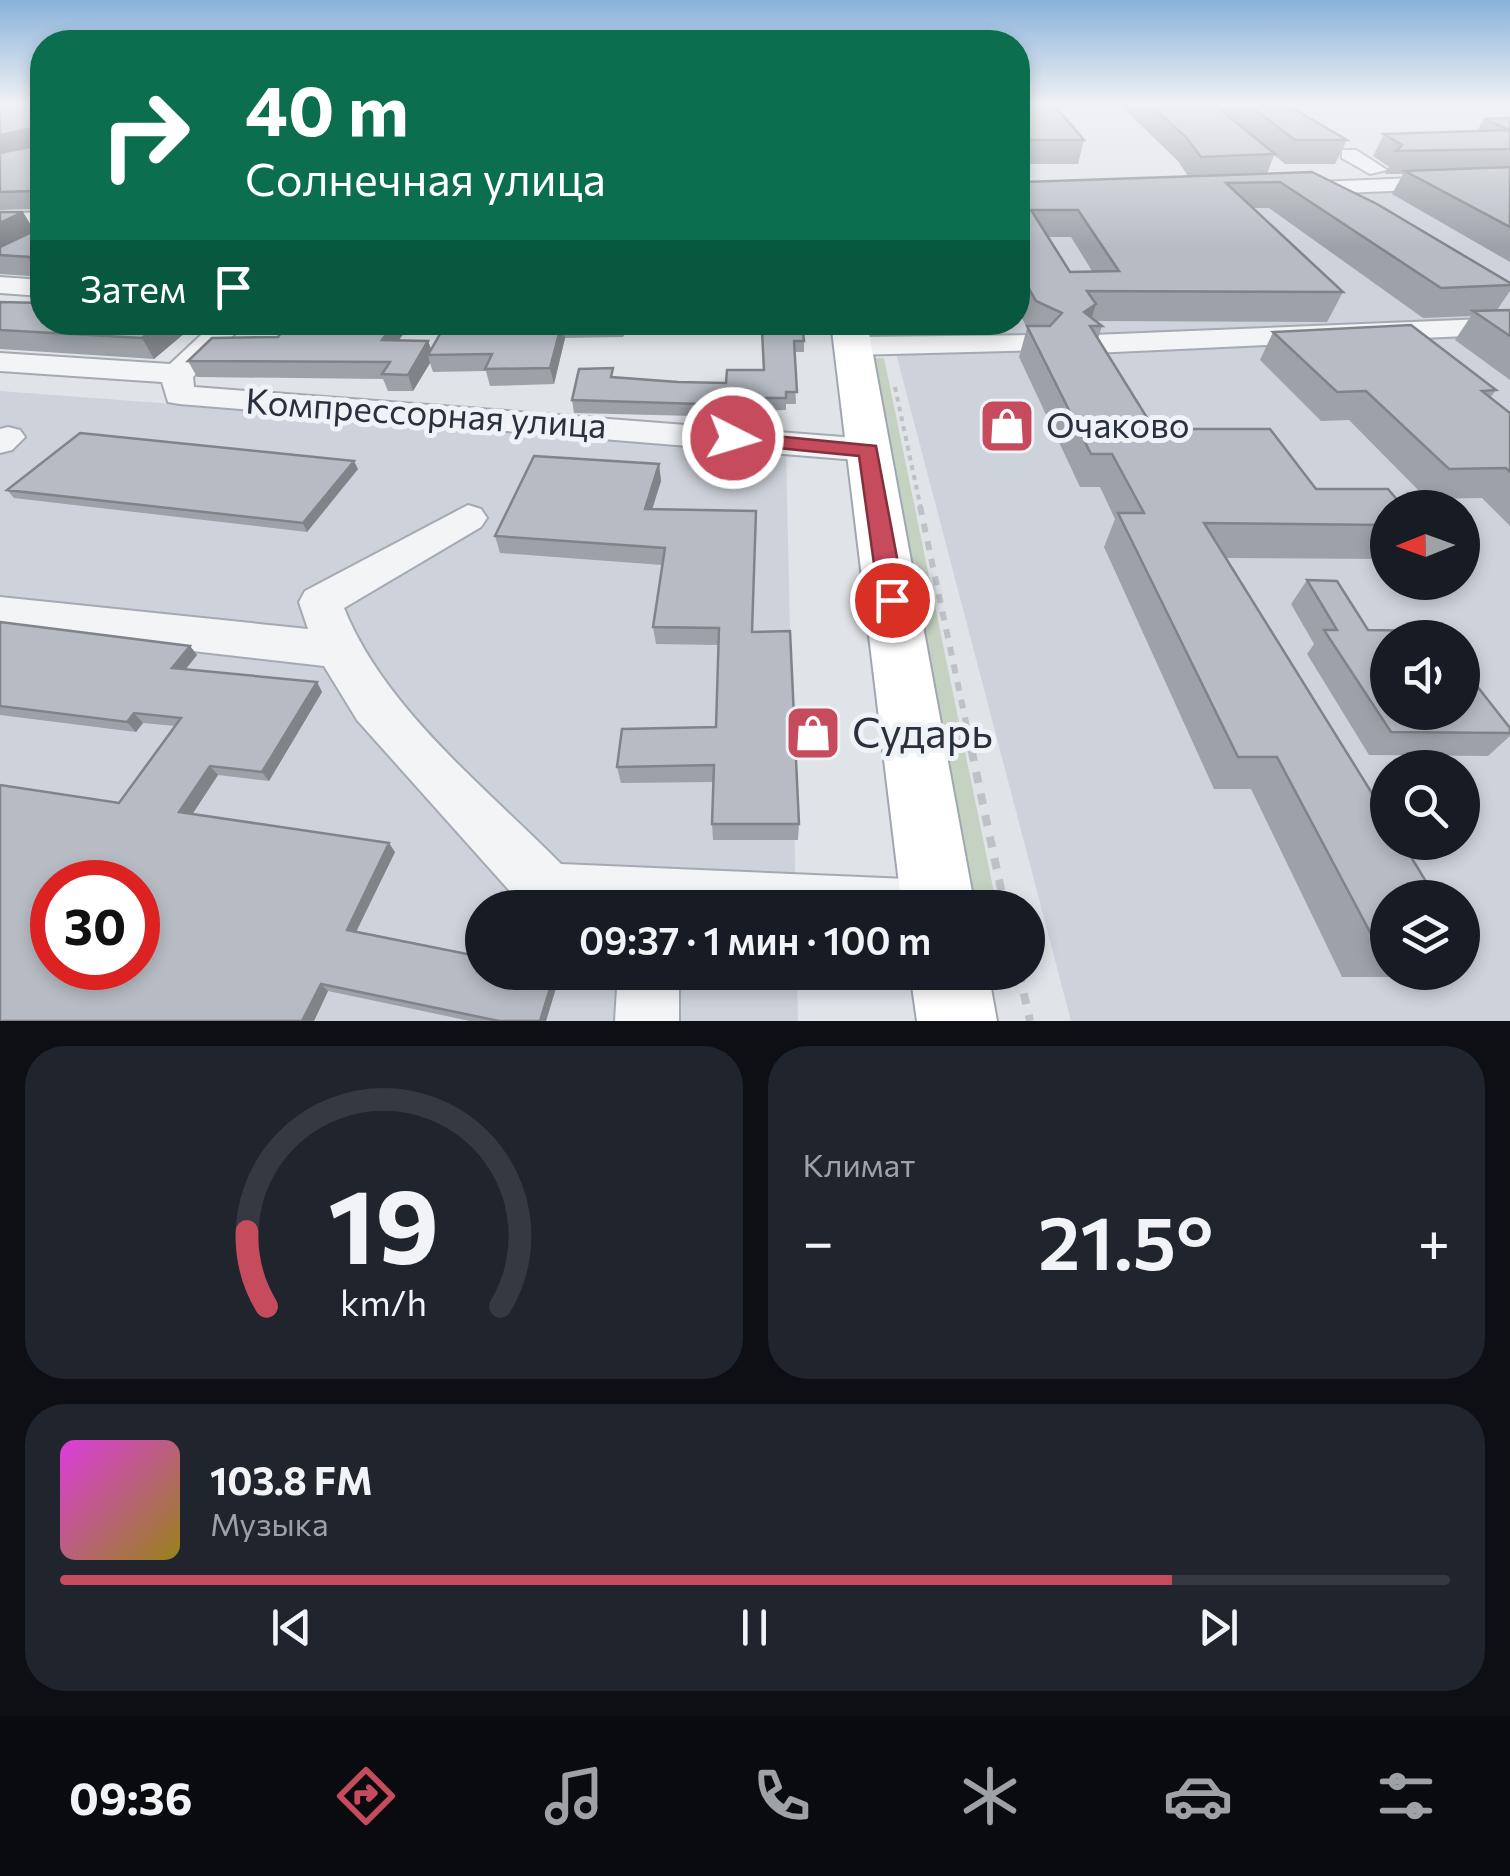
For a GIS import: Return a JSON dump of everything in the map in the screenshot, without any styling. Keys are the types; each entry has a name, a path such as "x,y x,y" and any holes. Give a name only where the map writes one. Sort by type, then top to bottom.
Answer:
{"main road":[{"path":"863,338 869,450 936,890"}],"street":[{"path":"1349,154 1377,170"},
{"path":"1288,186 1377,170 1510,165"},
{"path":"1288,186 1510,180"},
{"path":"1288,186 1354,214"},
{"path":"0,221 30,219"},
{"path":"0,285 30,287"},
{"path":"1093,344 1510,326"},
{"path":"0,362 177,374 218,335"},
{"path":"863,338 1035,344"},
{"name":"Компрессорная улица","path":"177,374 179,395 869,450"},
{"path":"468,518 320,602 338,650 374,706 548,890"},
{"path":"0,614 338,650"},
{"path":"647,1021 650,990"}],"path":[{"path":"863,338 1001,890"},
{"path":"973,1011 998,990"}],"shaded area":[{"path":"1510,184 1510,1021 1071,1021 1045,922 1045,890 1037,890 891,335 1030,335 1030,200"},
{"path":"0,391 786,450 796,890 465,890 465,990 797,990 798,1021 0,1021"}],"green space":[{"path":"874,358 884,358 994,890 969,890"}],"building":[{"path":"0,153 30,153 30,191 0,192"},
{"path":"1198,153 1275,154 1201,157"},
{"path":"1510,167 1510,227 1405,171"},
{"path":"1312,172 1377,204 1510,283 1441,288 1280,182 1226,183 1343,292 1087,291 1096,304 1084,312 1102,326 1090,326 1154,429 1270,429 1316,489 1389,490 1370,490 1370,525 1204,523 1370,790 1370,860 1413,860 1425,880 1370,880 1370,932 1277,757 1238,757 1118,513 1144,513 1112,454 1091,454 1030,332 1030,326 1050,326 1062,313 1036,301 1030,290 1030,182","holes":["1031,210 1078,210 1119,271 1070,272"]},
{"path":"0,212 23,212 0,223"},
{"path":"30,233 30,257 0,255 0,247"},
{"path":"0,302 30,303 30,332 0,330"},
{"path":"1510,310 1510,336 1473,311"},
{"path":"1411,325 1496,390 1482,391 1510,413 1510,472 1506,468 1449,469 1366,391 1337,392 1273,332"},
{"path":"89,335 146,335 142,338"},
{"path":"386,335 382,340 428,341 408,375 382,374 390,362 188,361 212,338"},
{"path":"440,335 559,335 550,368 485,369 492,354 428,355"},
{"path":"762,335 803,335 804,341 794,341 797,392 786,392 786,398 734,398 733,405 572,400 579,369 613,368 611,377 726,383 727,370 764,370"},
{"path":"80,433 354,461 303,523 7,490"},
{"path":"534,456 659,464 645,509 756,511 752,632 790,631 799,824 712,824 714,765 617,767 622,729 716,727 719,628 653,627 665,548 495,536"},
{"path":"1307,580 1337,581 1370,630 1370,700 1324,630 1337,630"},
{"path":"0,622 190,646 172,668 317,682 262,772 210,766 179,812 389,843 347,930 465,954 465,990 549,990 540,1021 499,1021 321,984 302,1021 0,1021 0,785 119,803 181,718 134,713 127,722 0,706"},
{"path":"1480,690 1510,728 1510,733 1391,732 1480,730"}],"place":[{"name":"Очаково","path":"1007,426"},
{"name":"Сударь","path":"813,733"}],"route":[{"path":"733,438 869,450 892,600"}]}
